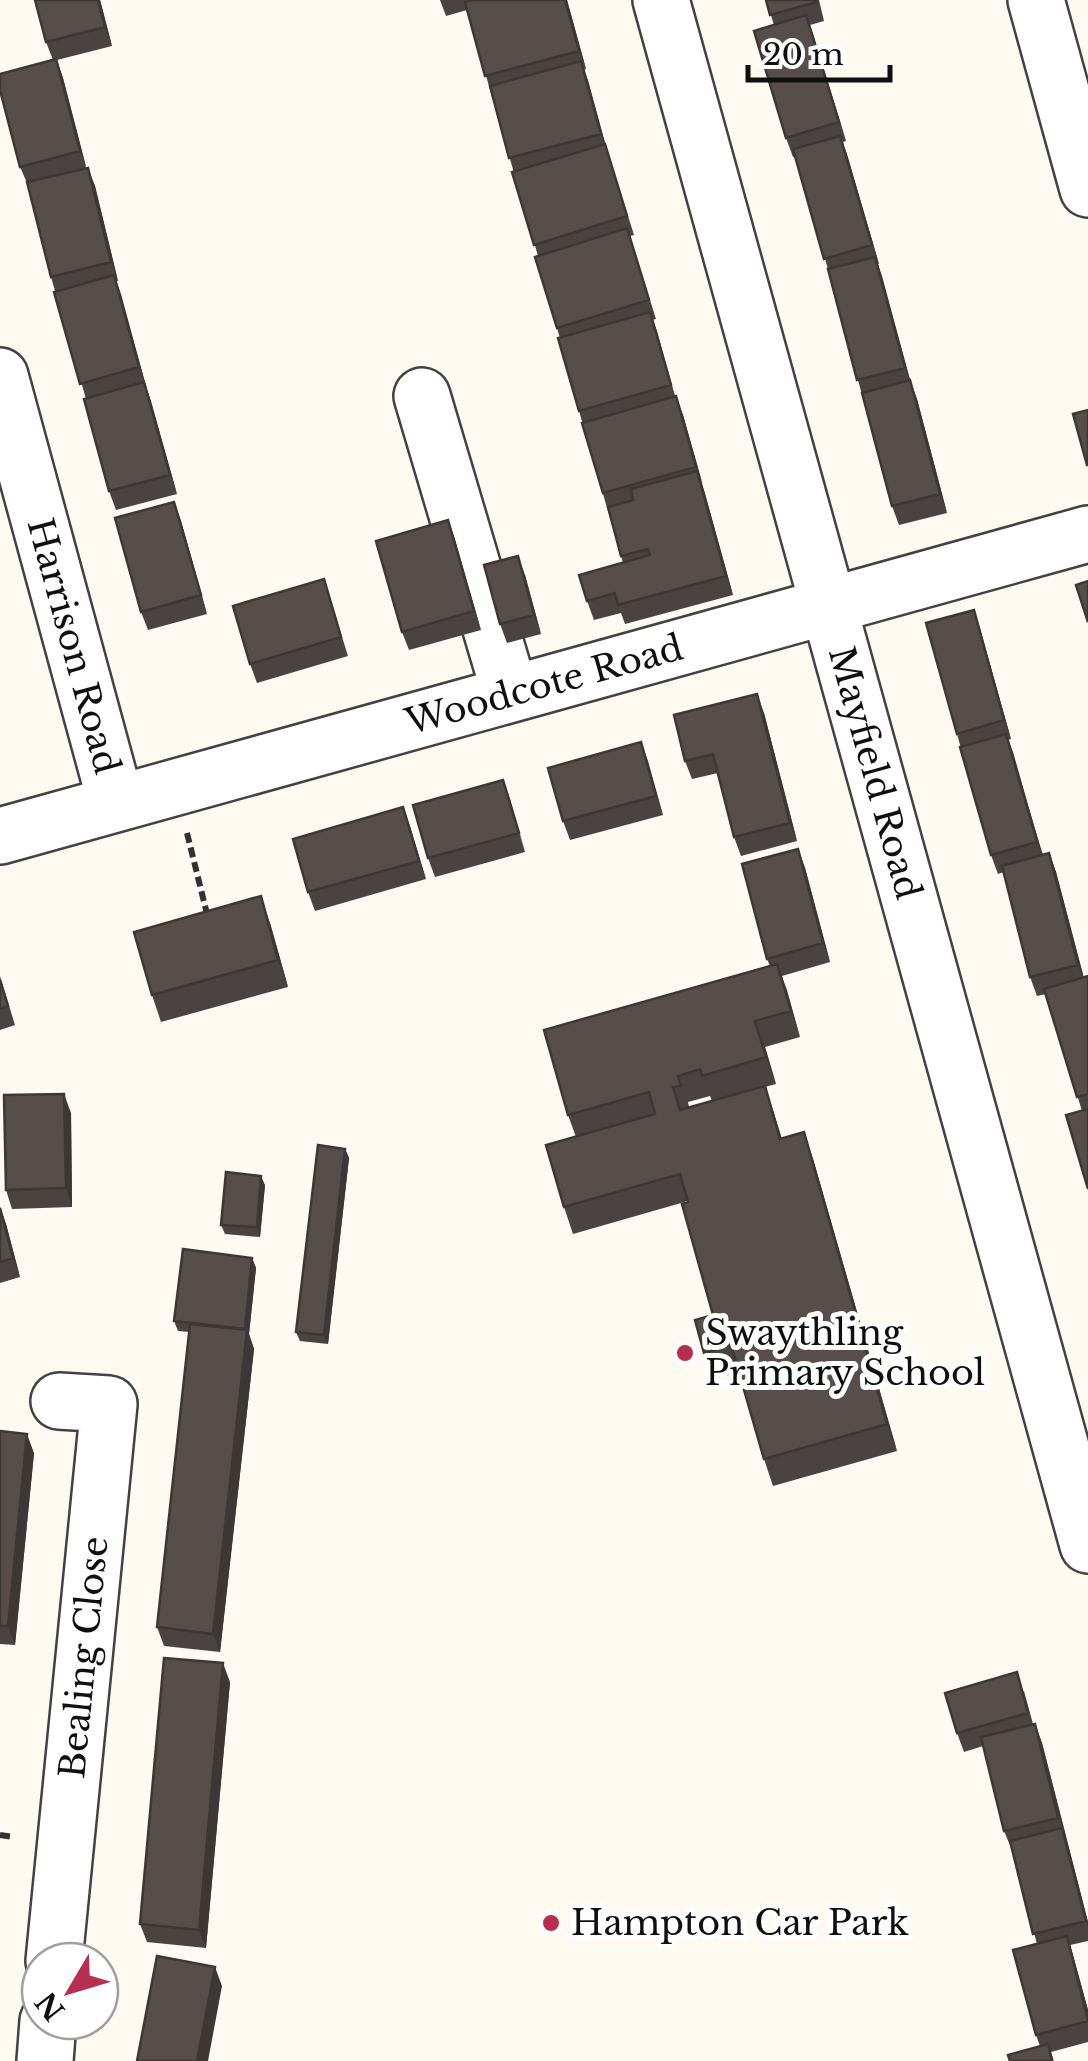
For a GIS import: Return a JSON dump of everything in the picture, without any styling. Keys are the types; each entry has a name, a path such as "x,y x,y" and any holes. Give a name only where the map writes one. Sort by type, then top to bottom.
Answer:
{"street":[{"name":"Mayfield Road","path":"661,0 1088,1545"},
{"path":"1036,0 1088,189"},
{"name":"Harrison Road","path":"0,376 116,803"},
{"path":"422,396 510,694"},
{"name":"Woodcote Road","path":"0,836 1088,534"},
{"name":"Bealing Close","path":"56,1941 109,1404 59,1400"}],"path":[{"path":"176,787 208,920"},
{"path":"0,1835 14,1837"}],"building":[{"path":"35,0 98,0 105,27 46,42"},
{"path":"565,0 579,51 485,76 465,2"},
{"path":"766,0 817,0 817,2 770,15"},
{"path":"806,15 839,122 786,138 754,31"},
{"path":"56,59 80,151 20,167 0,90 0,74"},
{"path":"581,61 601,134 509,158 490,86"},
{"path":"840,136 872,245 824,259 793,149"},
{"path":"605,144 627,216 534,245 512,172"},
{"path":"88,168 111,262 51,277 27,182"},
{"path":"627,228 649,300 557,328 535,257"},
{"path":"875,257 905,368 857,380 828,269"},
{"path":"114,275 139,367 80,384 54,292"},
{"path":"650,312 671,385 579,411 558,338"},
{"path":"910,380 940,494 892,506 862,393"},
{"path":"144,382 170,475 109,491 84,399"},
{"path":"676,396 696,467 603,493 582,423"},
{"path":"1088,410 1088,465 1087,465 1073,414"},
{"path":"697,471 726,576 618,605 615,593 587,601 579,575 650,555 648,549 621,556 608,507 633,500 631,489"},
{"path":"174,502 201,595 141,612 115,518"},
{"path":"448,520 474,611 402,632 376,541"},
{"path":"518,556 534,615 500,624 484,565"},
{"path":"324,579 341,637 250,664 233,606"},
{"path":"1088,581 1088,622 1076,585"},
{"path":"974,610 1004,720 957,734 926,623"},
{"path":"757,694 790,823 734,837 713,754 685,761 674,715"},
{"path":"1006,734 1037,842 991,855 960,747"},
{"path":"641,742 656,796 563,821 548,768"},
{"path":"503,780 519,833 428,858 413,805"},
{"path":"403,807 419,861 308,892 293,839"},
{"path":"798,849 823,943 767,959 742,864"},
{"path":"1049,853 1078,965 1030,977 1002,866"},
{"path":"261,896 278,960 152,995 134,932"},
{"path":"777,964 791,1011 755,1021 766,1057 702,1076 700,1069 678,1076 681,1086 673,1087 680,1110 765,1086 780,1139 804,1132 887,1424 764,1459 731,1345 704,1353 695,1320 713,1315 682,1204 688,1202 680,1174 564,1207 546,1145 655,1114 649,1092 568,1115 544,1030"},
{"path":"1088,976 1088,1094 1077,1097 1044,989"},
{"path":"0,980 8,1006 0,1009"},
{"path":"64,1094 66,1188 6,1190 4,1095"},
{"path":"1088,1109 1088,1189 1066,1115"},
{"path":"318,1145 345,1149 324,1335 296,1332"},
{"path":"226,1172 261,1176 257,1227 221,1225"},
{"path":"0,1208 13,1258 0,1262"},
{"path":"183,1249 252,1258 245,1329 174,1321"},
{"path":"190,1324 247,1330 213,1634 157,1627"},
{"path":"0,1431 27,1434 8,1626 0,1626"},
{"path":"164,1658 223,1663 199,1930 140,1924"},
{"path":"1017,1672 1028,1713 957,1733 945,1693"},
{"path":"1035,1724 1058,1818 1004,1831 981,1737"},
{"path":"1062,1828 1086,1921 1033,1934 1010,1841"},
{"path":"1067,1936 1088,2021 1036,2035 1013,1950"},
{"path":"157,1956 215,1967 197,2061 137,2061"},
{"path":"1048,2044 1052,2061 1010,2061 1008,2055"}],"place":[{"name":"Swaythling Primary School","path":"685,1353"},
{"name":"Hampton Car Park","path":"551,1923"}]}
